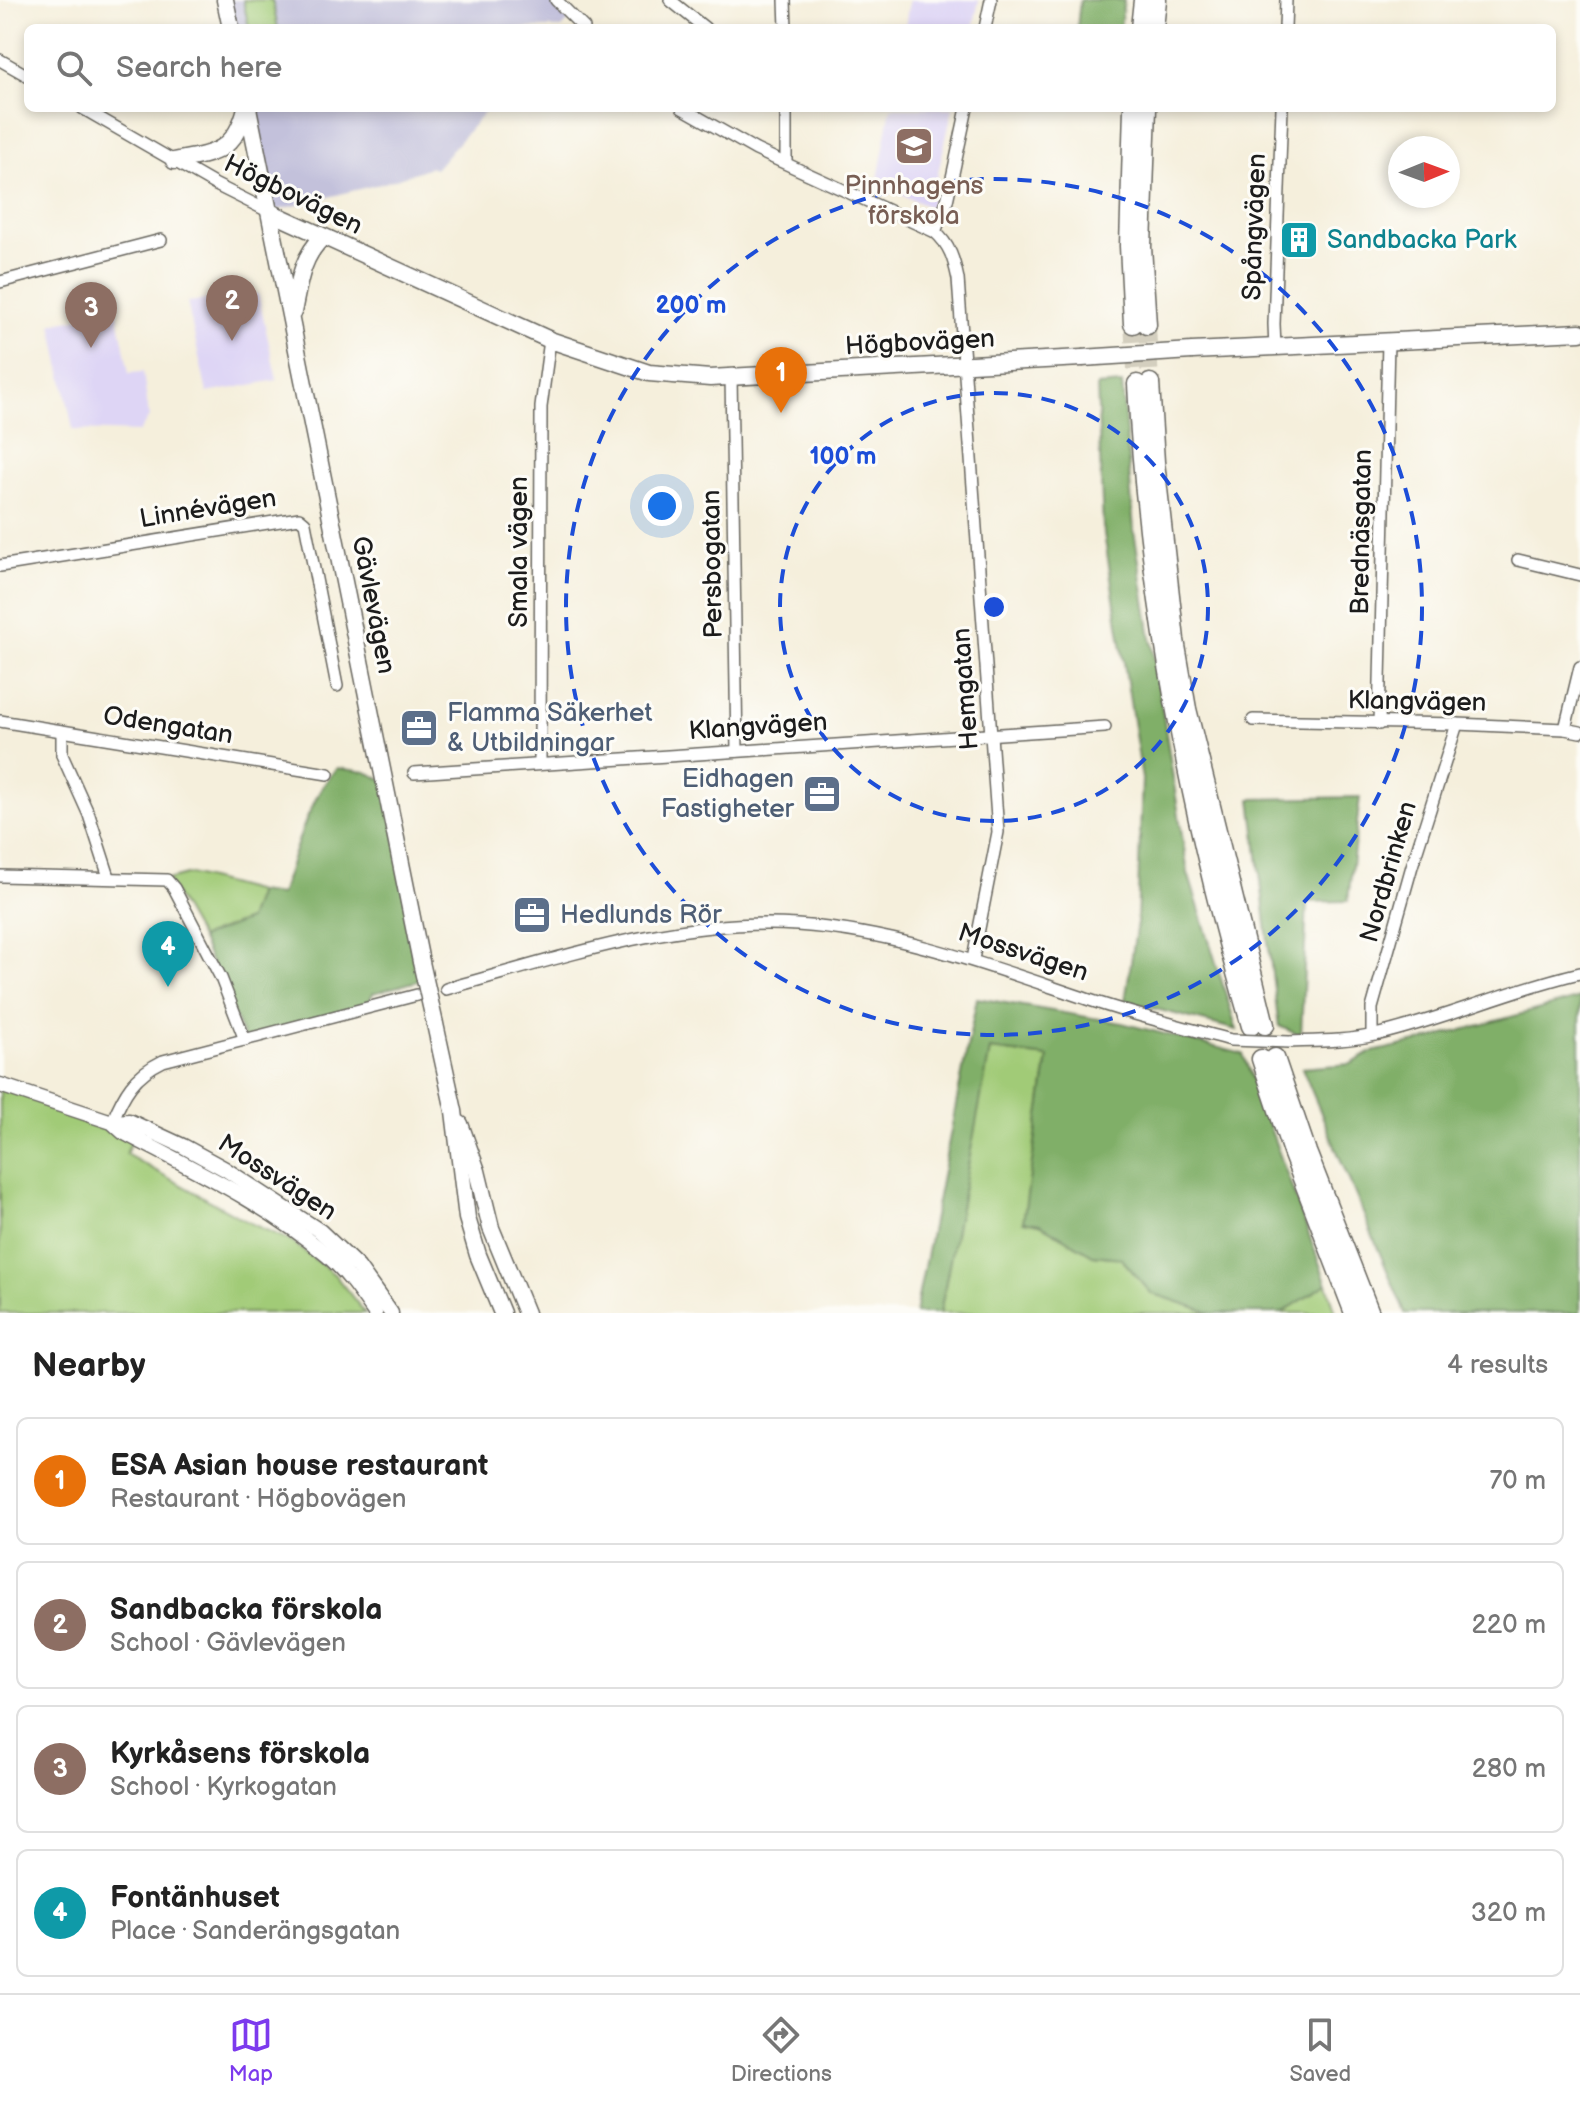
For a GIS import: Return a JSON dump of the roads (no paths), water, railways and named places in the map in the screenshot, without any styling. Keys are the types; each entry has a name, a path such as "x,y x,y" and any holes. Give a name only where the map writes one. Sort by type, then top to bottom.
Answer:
{"highway":[{"path":"1140,24 1143,0"},
{"path":"1154,24 1157,0"},
{"path":"1133,112 1129,246 1140,325 1147,112"},
{"path":"1144,384 1175,640 1187,709 1258,1025"},
{"path":"1354,1313 1292,1152 1268,1058 1370,1313"}],"main road":[{"path":"225,0 230,24"},
{"path":"174,161 223,149 237,131 245,112"},
{"name":"Gävlevägen","path":"248,112 454,1111 467,1218 478,1255 502,1313"},
{"name":"Högbovägen","path":"270,212 550,340 649,373 682,377 1580,332"},
{"path":"291,318 304,263 310,250 322,238"},
{"name":"Gävlevägen","path":"454,1111 477,1171 491,1228 526,1313"}],"street":[{"path":"556,0 580,24"},
{"path":"670,0 700,24"},
{"path":"785,0 786,24"},
{"path":"986,24 991,0"},
{"path":"1285,24 1286,0"},
{"path":"0,60 24,74"},
{"name":"Högbovägen","path":"89,112 270,212"},
{"path":"689,112 743,143 935,232 947,201 966,112"},
{"path":"786,112 786,163"},
{"name":"Spångvägen","path":"1275,348 1282,112"},
{"name":"Hemgatan","path":"935,232 949,247 958,279 998,832 973,959"},
{"path":"0,282 161,240"},
{"name":"Smala vägen","path":"540,764 541,407 550,340"},
{"name":"Brednäsgatan","path":"1379,724 1388,341"},
{"name":"Persbogatan","path":"731,376 737,751"},
{"name":"Linnévägen","path":"0,566 299,518 305,523 337,686"},
{"path":"1518,560 1580,575"},
{"path":"1565,729 1580,667"},
{"name":"Klangvägen","path":"1253,720 1457,724 1580,732"},
{"name":"Odengatan","path":"0,721 328,774"},
{"name":"Nordbrinken","path":"1372,1035 1372,1008 1457,724"},
{"name":"Klangvägen","path":"414,773 1105,727"},
{"path":"62,731 62,755 89,815 109,877"},
{"path":"0,876 167,880 221,978 245,1040"},
{"name":"Mossvägen","path":"446,989 615,943 680,930 796,925 881,936 973,959 1105,1005 1231,1040 1290,1042 1335,1041 1372,1035 1580,973"},
{"path":"112,1122 133,1080 146,1070 187,1054 417,995"},
{"name":"Mossvägen","path":"0,1085 112,1122 129,1121 225,1169 320,1231 358,1267 391,1313"},
{"name":"Mossvägen","path":"112,1122 123,1132 296,1231 330,1258 357,1287 375,1313"}],"tunnel":[{"path":"1133,324 1137,384"},
{"path":"1147,325 1150,383"}],"place":[{"name":"Pinnhagens förskola","path":"914,146"},
{"name":"Sandbacka Park","path":"1299,240"},
{"name":"Sandbacka förskola","path":"232,341"},
{"name":"Kyrkåsens förskola","path":"91,348"},
{"name":"ESA Asian house restaurant","path":"781,413"},
{"name":"Flamma Säkerhet & Utbildningar","path":"419,728"},
{"name":"Eidhagen Fastigheter","path":"822,794"},
{"name":"Hedlunds Rör","path":"532,915"},
{"name":"Fontänhuset","path":"168,987"}]}
